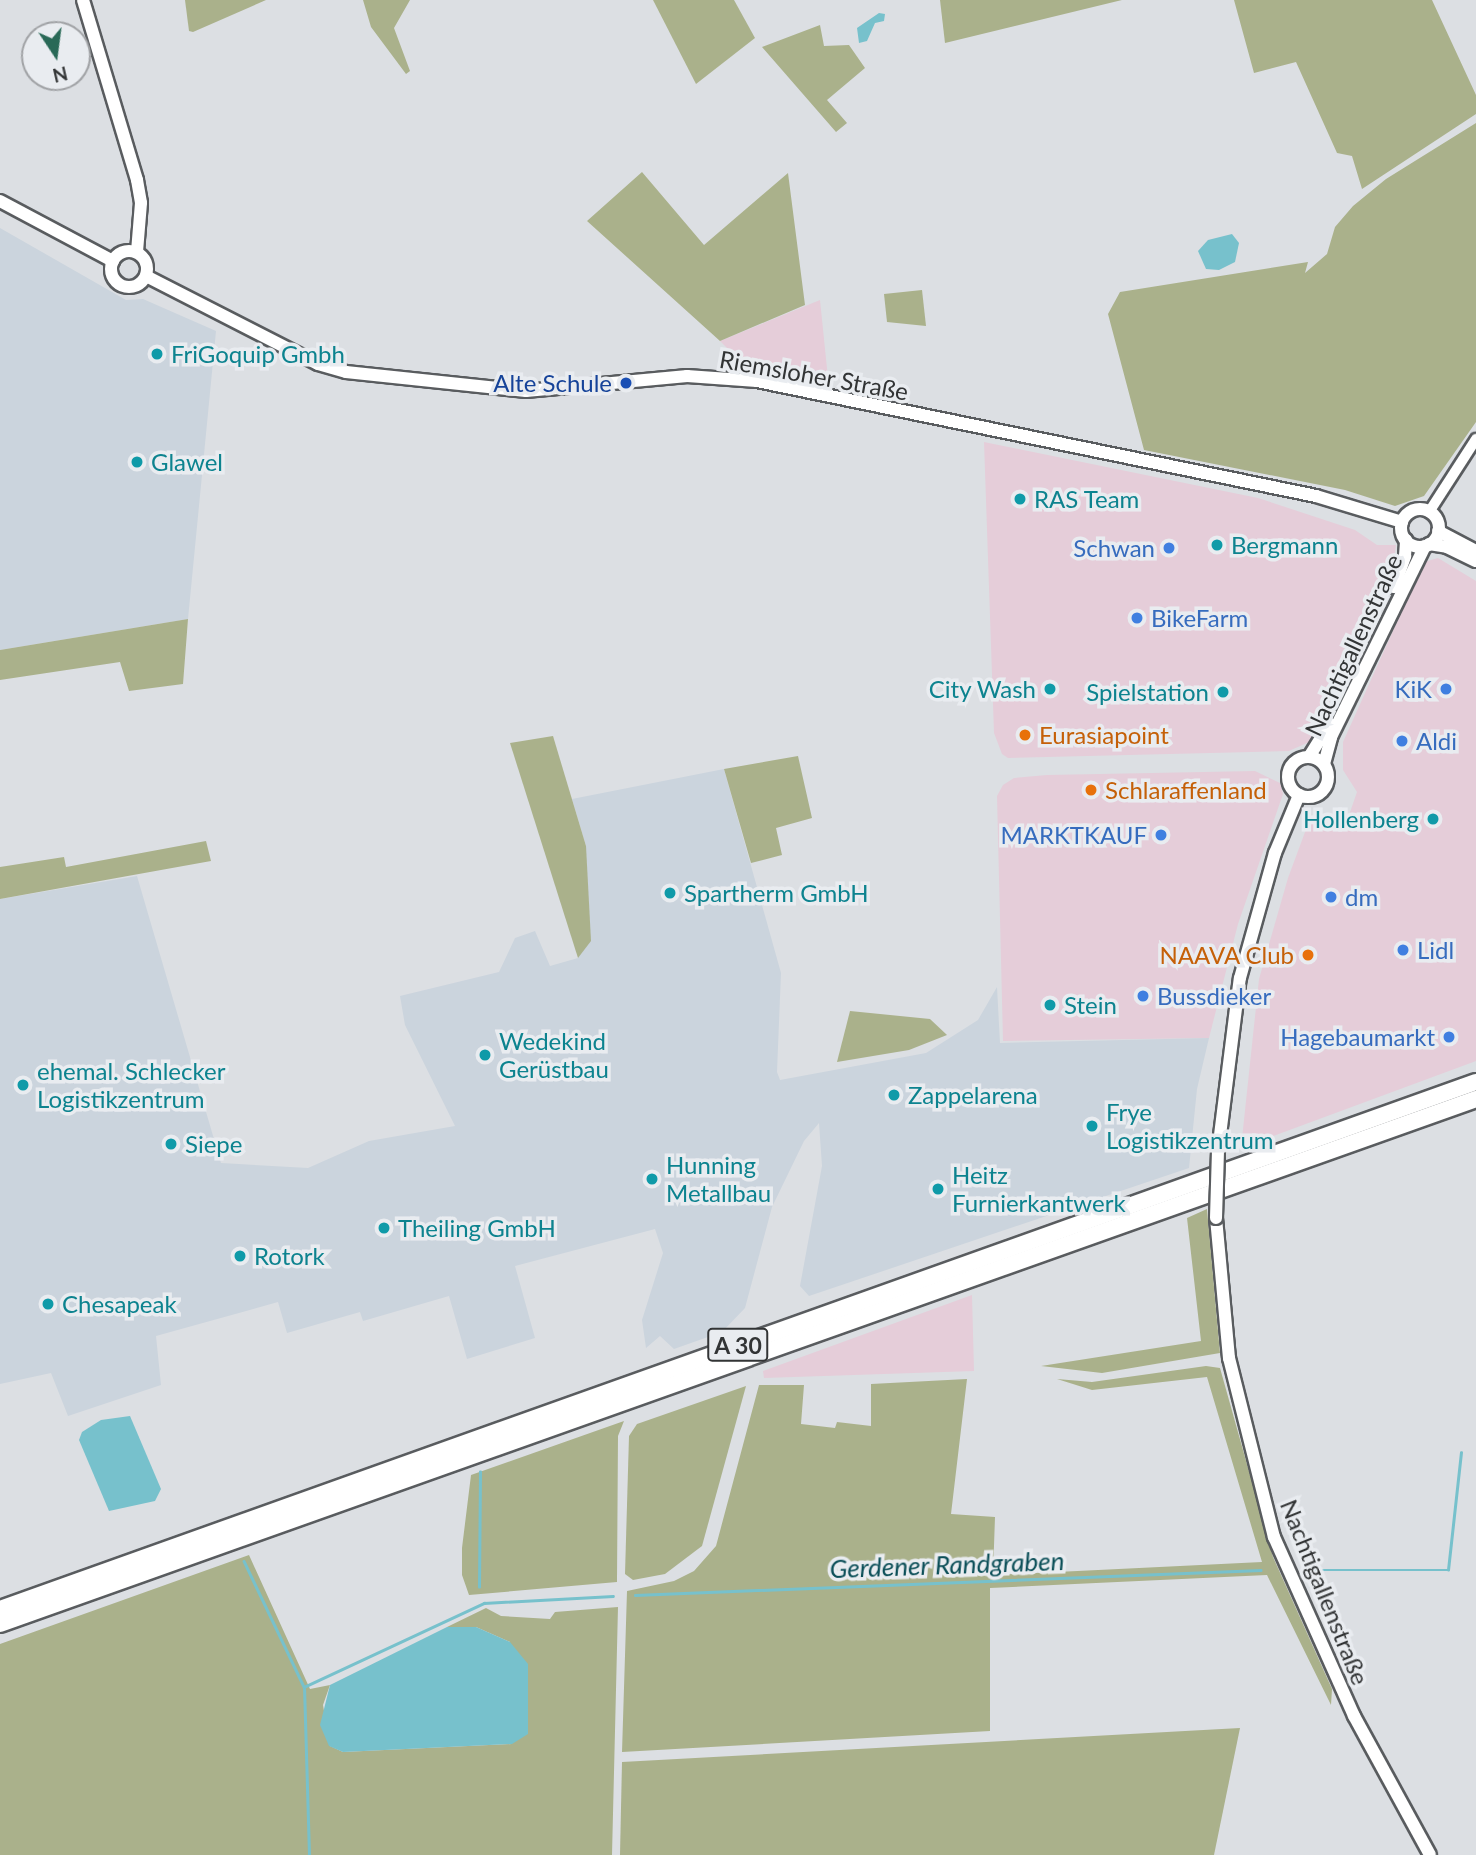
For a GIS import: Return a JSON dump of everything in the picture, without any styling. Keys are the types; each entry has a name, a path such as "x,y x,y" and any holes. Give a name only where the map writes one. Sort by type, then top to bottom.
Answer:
{"highway":[{"name":"A 30","path":"0,1609 1476,1082"},
{"name":"A 30","path":"0,1625 1476,1099"}],"main road":[{"path":"83,0 137,180 141,223 137,252"},
{"path":"0,201 113,261"},
{"path":"137,252 145,260 146,276 135,286 120,285 113,276 113,261 121,253 137,252"},
{"name":"Riemsloher Straße","path":"146,276 318,364 346,372 526,391 687,376 757,381 1316,496 1402,522"},
{"path":"1476,551 1438,531 1429,512 1415,510 1402,522 1406,540 1447,547 1476,561"},
{"path":"1427,545 1438,531"},
{"name":"Nachtigallenstraße","path":"1309,757 1368,645 1405,556 1406,540"},
{"name":"Nachtigallenstraße","path":"1324,764 1342,713 1427,545"},
{"path":"1309,757 1324,764 1328,774 1323,790 1312,797 1299,795 1290,785 1289,772 1296,761 1309,757"},
{"name":"Nachtigallenstraße","path":"1299,795 1275,853 1240,978 1218,1151 1216,1218 1229,1357 1274,1537 1354,1716 1430,1855"}],"street":[{"path":"1429,512 1476,439"}],"shaded area":[{"path":"0,228 126,300 143,299 216,331 188,619 0,650"},
{"path":"820,300 829,388 752,373 720,341"},
{"path":"984,442 1258,498 1355,530 1377,545 1396,545 1391,578 1309,742 1289,751 1008,758 1002,754 994,733"},
{"path":"1438,558 1476,581 1476,1061 1241,1148 1259,979 1288,878 1308,824 1326,818 1348,818 1357,792 1343,770 1343,742 1424,562"},
{"path":"724,769 781,973 777,1072 780,1080 926,1053 978,1020 997,987 1000,1043 1209,1038 1197,1089 1189,1168 809,1296 800,1286 822,1166 819,1123 804,1141 772,1207 745,1308 722,1332 674,1349 660,1336 646,1348 642,1320 663,1253 655,1229 515,1266 535,1338 467,1359 449,1296 363,1321 360,1312 287,1333 278,1302 156,1336 161,1385 68,1416 51,1373 0,1384 0,899 137,876 221,1163 308,1168 369,1141 455,1126 405,1025 400,996 499,972 515,938 535,931 550,966 578,958 586,846 572,799"},
{"path":"1255,771 1280,783 1283,794 1238,924 1209,1038 1003,1041 997,796 1003,785 1014,778 1047,775"},
{"path":"972,1295 974,1371 764,1378 763,1371"}],"green space":[{"path":"185,0 266,0 193,32 189,31"},
{"path":"363,0 410,0 394,28 410,71 406,74 371,27"},
{"path":"653,0 734,0 755,38 696,84"},
{"path":"940,0 1122,0 945,43"},
{"path":"1234,0 1432,0 1476,95 1476,114 1362,189 1352,156 1337,153 1296,62 1254,73"},
{"path":"820,25 824,46 849,45 865,68 827,100 847,123 836,132 762,47"},
{"path":"1476,123 1476,422 1424,496 1395,506 1345,490 1144,450 1108,314 1120,292 1308,262 1305,273 1327,254 1335,227 1353,206 1386,179"},
{"path":"642,172 704,245 788,173 805,305 720,341 587,221"},
{"path":"922,290 926,326 887,322 884,294"},
{"path":"188,619 183,684 129,691 120,662 0,680 0,650"},
{"path":"553,736 586,846 591,941 578,958 510,743"},
{"path":"798,756 812,818 776,828 782,855 751,863 724,769"},
{"path":"206,841 211,861 0,899 0,867 64,857 66,867"},
{"path":"850,1011 930,1019 947,1035 909,1050 837,1062"},
{"path":"1207,1209 1220,1353 1102,1373 1041,1366 1201,1341 1187,1218"},
{"path":"1206,1366 1220,1368 1273,1557 1332,1689 1331,1705 1267,1575 990,1588 990,1731 622,1752 627,1591 674,1581 694,1571 716,1546 759,1385 804,1385 801,1424 835,1428 837,1422 871,1426 871,1384 967,1379 951,1514 995,1517 993,1575 1262,1562 1207,1377 1092,1390 1057,1379 1092,1382"},
{"path":"746,1386 702,1546 665,1574 633,1580 625,1574 629,1436 637,1424"},
{"path":"624,1421 618,1436 617,1582 469,1595 462,1575 462,1548 471,1475"},
{"path":"249,1555 310,1689 330,1685 323,1705 330,1746 343,1752 512,1744 510,1642 476,1627 447,1627 486,1608 501,1616 550,1619 555,1612 618,1607 612,1855 0,1855 0,1644"},
{"path":"1240,1728 1214,1855 620,1855 622,1762"}],"water":[{"path":"879,13 885,14 884,21 875,23 867,41 859,43 857,28"},
{"path":"1232,234 1239,243 1235,262 1219,270 1206,269 1198,251 1208,240"},
{"path":"130,1416 161,1489 155,1501 109,1511 79,1440 82,1432 101,1420"},
{"path":"447,1627 476,1627 510,1642 528,1664 528,1734 512,1744 343,1752 329,1746 320,1725 330,1685"}],"waterway":[{"name":"Gerdener Randgraben","path":"1305,1570 1448,1570 1461,1453"},
{"path":"479,1587 480,1472"},
{"path":"244,1561 304,1687"},
{"name":"Gerdener Randgraben","path":"635,1595 1261,1570"},
{"name":"Gerdener Randgraben","path":"309,1855 304,1687 484,1603 613,1596"}],"place":[{"name":"FriGoquip Gmbh","path":"157,354"},
{"name":"Alte Schule","path":"626,383"},
{"name":"Glawel","path":"137,462"},
{"name":"RAS Team","path":"1020,499"},
{"name":"Bergmann","path":"1217,545"},
{"name":"Schwan","path":"1169,548"},
{"name":"BikeFarm","path":"1137,618"},
{"name":"City Wash","path":"1050,689"},
{"name":"KiK","path":"1446,689"},
{"name":"Spielstation","path":"1223,692"},
{"name":"Eurasiapoint","path":"1025,735"},
{"name":"Aldi","path":"1402,741"},
{"name":"Schlaraffenland","path":"1091,790"},
{"name":"Hollenberg","path":"1433,819"},
{"name":"MARKTKAUF","path":"1161,835"},
{"name":"Spartherm GmbH","path":"670,893"},
{"name":"dm","path":"1331,897"},
{"name":"Lidl","path":"1403,950"},
{"name":"NAAVA Club","path":"1308,955"},
{"name":"Bussdieker","path":"1143,996"},
{"name":"Stein","path":"1050,1005"},
{"name":"Hagebaumarkt","path":"1449,1037"},
{"name":"Wedekind Gerüstbau","path":"485,1055"},
{"name":"ehemal. Schlecker Logistikzentrum","path":"23,1085"},
{"name":"Zappelarena","path":"894,1095"},
{"name":"Frye Logistikzentrum","path":"1092,1126"},
{"name":"Siepe","path":"171,1144"},
{"name":"Hunning Metallbau","path":"652,1179"},
{"name":"Heitz Furnierkantwerk","path":"938,1189"},
{"name":"Theiling GmbH","path":"384,1228"},
{"name":"Rotork","path":"240,1256"},
{"name":"Chesapeak","path":"48,1304"}]}
